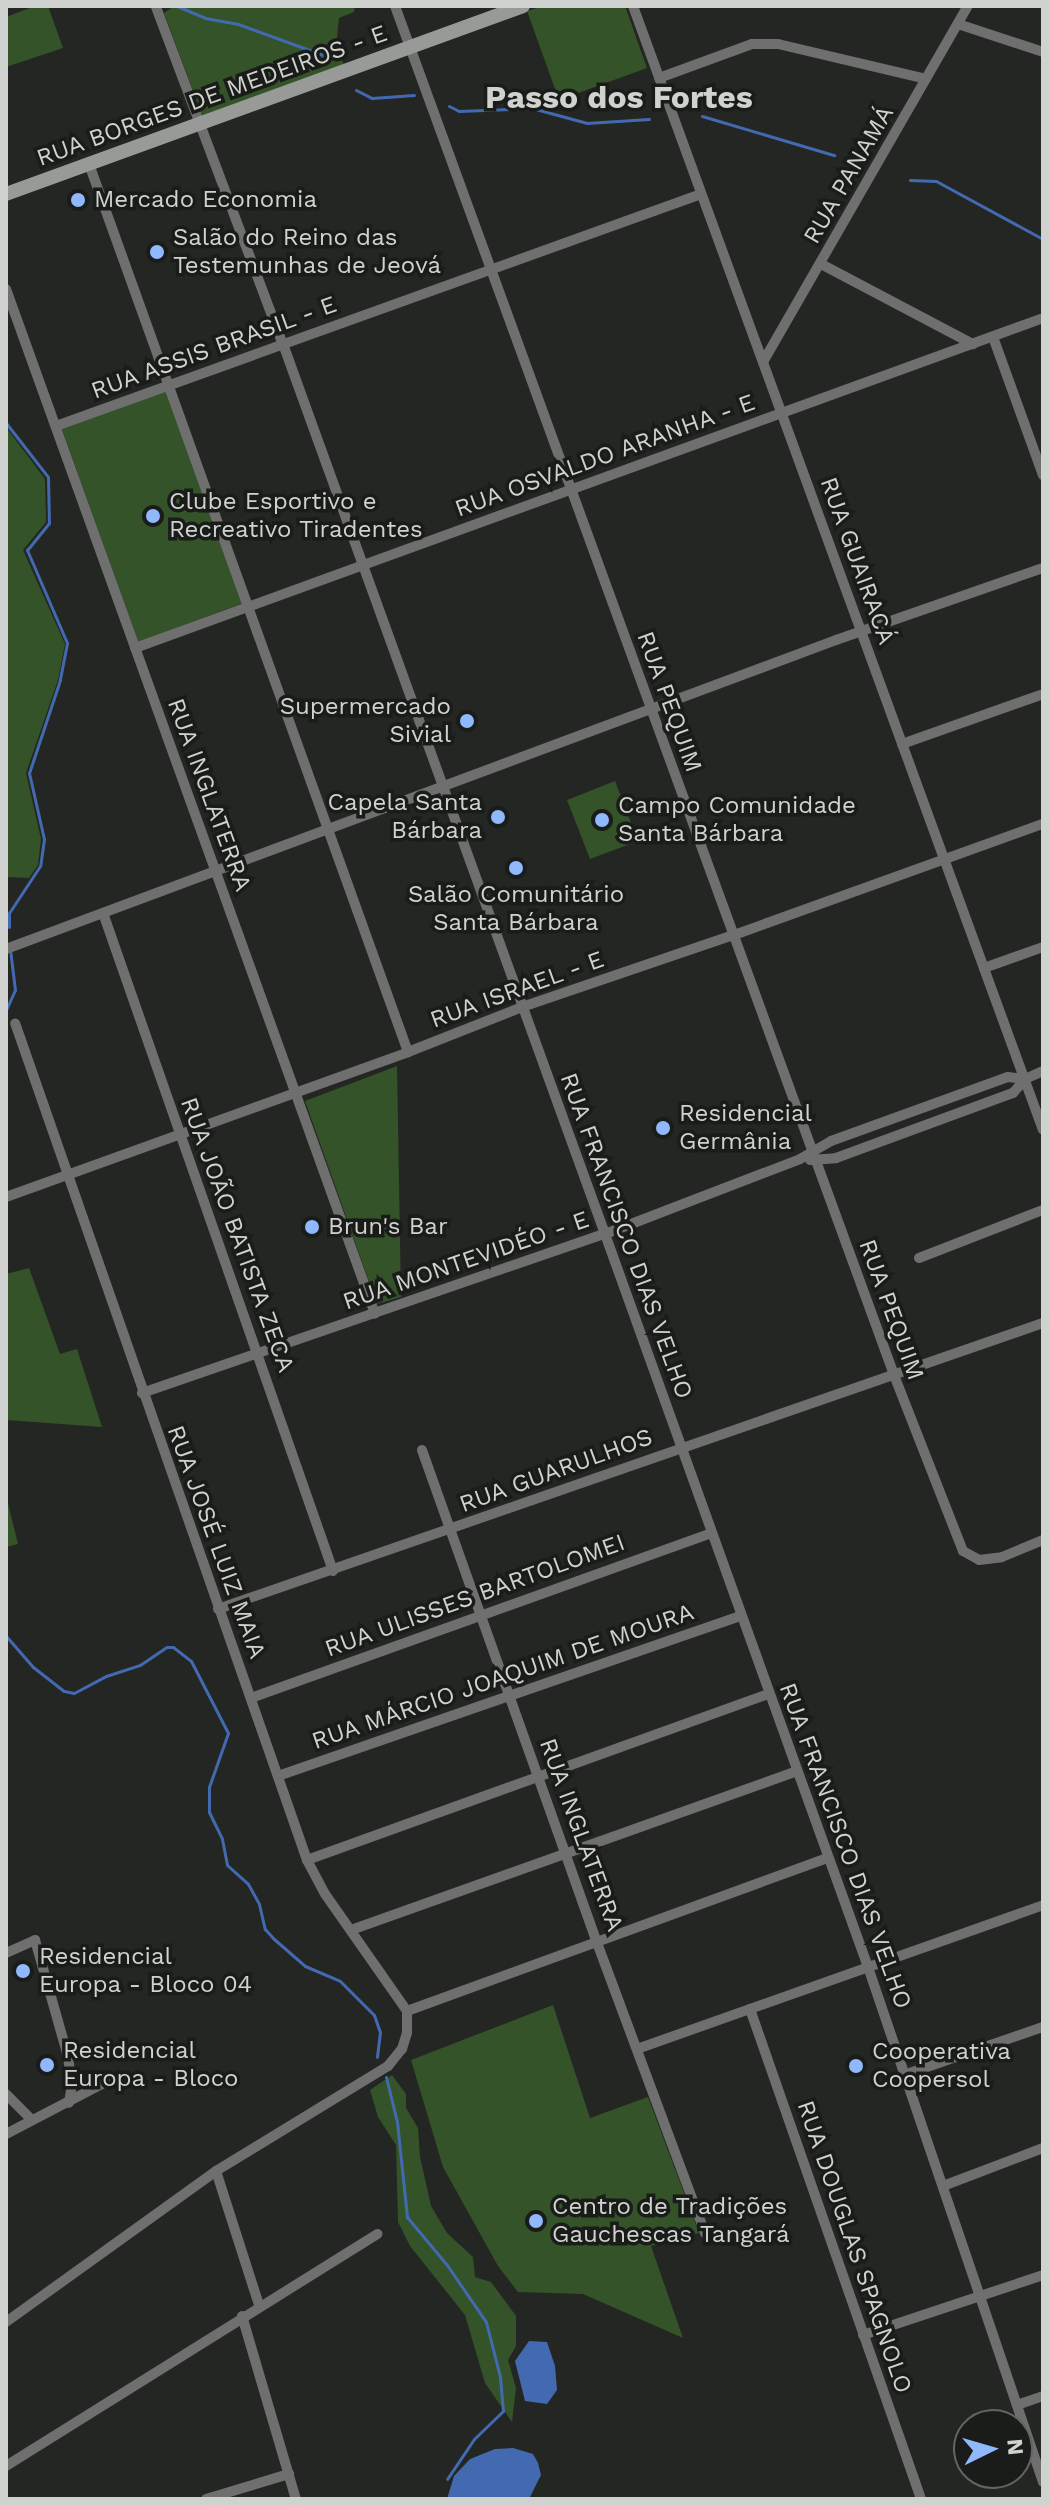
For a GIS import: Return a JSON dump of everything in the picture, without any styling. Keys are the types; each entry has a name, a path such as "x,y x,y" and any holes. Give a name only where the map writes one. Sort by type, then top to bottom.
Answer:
{"street":[{"name":"RUA PEQUIM","path":"395,6 923,1456 963,1551 979,1560 1002,1557 1043,1540"},
{"name":"RUA BORGES DE MEDEIROS - E","path":"6,194 523,6"},
{"name":"RUA GUAIRACÁ","path":"633,6 1043,1130"},
{"name":"RUA PANAMÁ","path":"763,362 968,6"},
{"name":"RUA FRANCISCO DIAS VELHO","path":"156,7 444,786 868,1967 1043,2482"},
{"path":"958,24 1043,52"},
{"path":"659,78 752,44 778,44 926,79"},
{"path":"89,164 408,1052"},
{"name":"RUA ASSIS BRASIL - E","path":"56,426 701,194"},
{"path":"821,264 973,344"},
{"name":"RUA INGLATERRA","path":"6,289 375,1314"},
{"name":"RUA OSVALDO ARANHA - E","path":"135,648 1043,318"},
{"path":"993,337 1043,475"},
{"path":"6,949 861,631 1043,568"},
{"path":"902,744 1043,694"},
{"name":"RUA ISRAEL - E","path":"6,1197 294,1094 522,1007 1043,824"},
{"name":"RUA JOÃO BATISTA ZECA","path":"103,913 333,1571"},
{"path":"984,968 1043,947"},
{"name":"RUA JOSÉ LUIZ MAIA","path":"15,1023 307,1860 325,1894 407,2011"},
{"name":"RUA MONTEVIDÉO - E","path":"813,1155 836,1158 1013,1093 1025,1079 1043,1071"},
{"name":"RUA MONTEVIDÉO - E","path":"142,1393 605,1234 1008,1077 1025,1079"},
{"path":"919,1258 1043,1210"},
{"name":"RUA GUARULHOS","path":"218,1609 449,1532 680,1447 1043,1323"},
{"name":"RUA INGLATERRA","path":"422,1450 596,1940 705,2233"},
{"name":"RUA ULISSES BARTOLOMEI","path":"251,1698 711,1533"},
{"name":"RUA MÁRCIO JOAQUIM DE MOURA","path":"278,1776 741,1616"},
{"path":"307,1860 769,1694"},
{"path":"351,1930 797,1771"},
{"path":"6,2322 216,2171 388,2066 398,2055 407,2033 407,2011 828,1858"},
{"path":"637,2049 1043,1905"},
{"path":"6,1953 35,1940 68,2057 72,2084 69,2103"},
{"name":"RUA DOUGLAS SPAGNOLO","path":"750,2009 921,2499"},
{"path":"904,2075 1043,2027"},
{"path":"6,2134 108,2081"},
{"path":"6,2094 32,2120"},
{"path":"943,2186 1043,2148"},
{"path":"216,2171 259,2305"},
{"path":"6,2466 377,2234"},
{"path":"863,2335 1043,2275"},
{"path":"242,2316 296,2499"},
{"path":"1017,2405 1043,2396"},
{"path":"206,2499 289,2474"}],"green space":[{"path":"35,6 48,6 63,48 6,67 6,17"},
{"path":"174,6 355,6 354,12 339,18 336,47 344,65 203,117 164,13"},
{"path":"543,6 625,6 647,68 559,100 527,11"},
{"name":"Clube Esportivo e Recreativo Tiradentes","path":"166,391 243,603 138,642 62,429"},
{"path":"6,427 45,479 46,522 23,550 65,644 58,680 26,773 41,839 38,865 29,878 6,877"},
{"name":"Campo Comunidade Santa Bárbara","path":"615,781 638,841 590,859 567,800"},
{"path":"397,1066 401,1297 377,1304 305,1101"},
{"path":"29,1268 60,1354 77,1349 102,1427 6,1420 6,1274"},
{"path":"6,1495 18,1544 6,1547"},
{"path":"553,2005 590,2118 648,2097 699,2233 651,2246 683,2338 583,2294 518,2292 498,2266 443,2167 411,2060"},
{"path":"392,2075 406,2094 406,2108 418,2128 420,2157 431,2206 447,2233 473,2257 475,2277 491,2282 516,2316 516,2346 508,2360 516,2388 512,2422 485,2383 465,2315 410,2246 398,2222 396,2145 378,2117 370,2090"}],"water":[{"path":"529,2341 547,2342 555,2366 557,2390 547,2404 525,2401 515,2361"},
{"path":"513,2448 533,2454 538,2463 541,2475 529,2499 447,2499 454,2476 470,2459 495,2449"}],"waterway":[{"path":"177,6 205,18 238,24 323,55"},
{"path":"356,90 372,98 414,95"},
{"path":"449,106 459,111 532,108 587,123 649,119"},
{"path":"702,116 834,155"},
{"path":"910,180 936,181 1043,239"},
{"path":"6,423 48,477 49,523 27,550 67,643 60,680 29,773 44,839 40,866 9,913 9,927"},
{"path":"6,1010 15,990 10,952"},
{"path":"6,1636 33,1667 64,1691 74,1693 106,1676 140,1665 167,1647 173,1647 191,1661 228,1733 209,1787 209,1812 222,1839 227,1865 248,1884 259,1904 265,1929 274,1939 305,1966 340,1981 374,2015 380,2032 377,2057"},
{"path":"386,2077 397,2122 407,2217 447,2265 486,2322 500,2377 503,2411 474,2439 447,2479"}],"place":[{"name":"Mercado Economia","path":"78,200"},
{"name":"Salão do Reino das Testemunhas de Jeová","path":"157,252"},
{"name":"Clube Esportivo e Recreativo Tiradentes","path":"153,516"},
{"name":"Supermercado Sivial","path":"467,721"},
{"name":"Capela Santa Bárbara","path":"498,817"},
{"name":"Campo Comunidade Santa Bárbara","path":"602,820"},
{"name":"Salão Comunitário Santa Bárbara","path":"516,868"},
{"name":"Residencial Germânia","path":"663,1128"},
{"name":"Brun's Bar","path":"312,1227"},
{"name":"Residencial Europa - Bloco 04","path":"23,1971"},
{"name":"Residencial Europa - Bloco","path":"47,2065"},
{"name":"Cooperativa Coopersol","path":"856,2066"},
{"name":"Centro de Tradições Gauchescas Tangará","path":"536,2221"}],"district":[{"name":"Passo dos Fortes","path":"619,97"}]}
